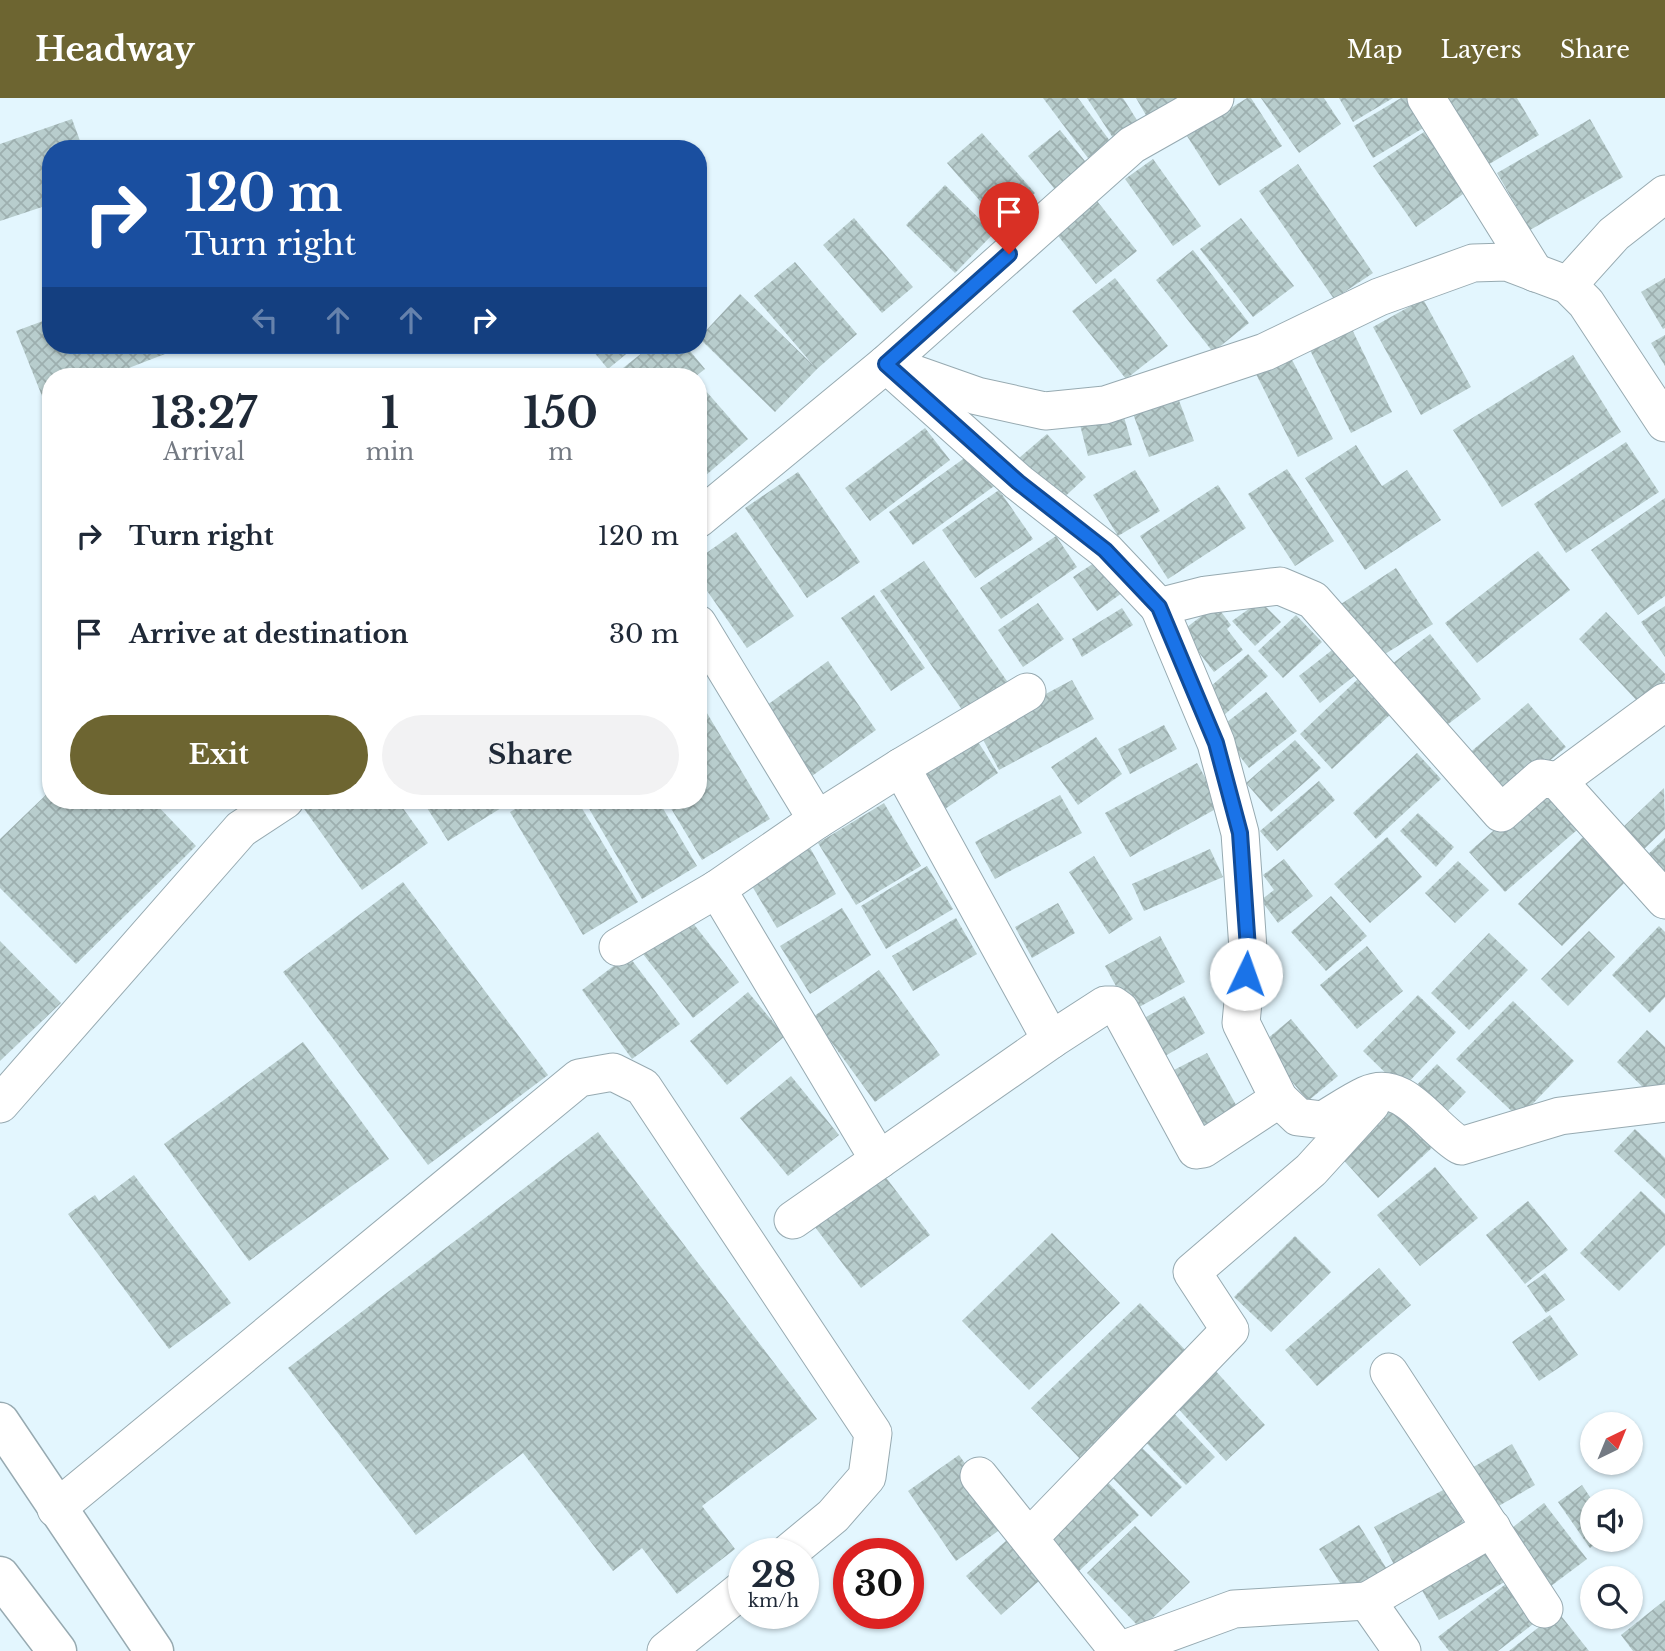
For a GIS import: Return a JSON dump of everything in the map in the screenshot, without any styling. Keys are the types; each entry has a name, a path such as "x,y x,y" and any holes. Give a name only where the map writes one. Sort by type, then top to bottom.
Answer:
{"main road":[{"path":"0,1422 154,1651"},
{"path":"0,1576 57,1651"}],"street":[{"path":"707,512 886,364 1132,145 1215,98"},
{"path":"1426,98 1551,279"},
{"path":"1551,279 1665,194"},
{"path":"886,364 977,396 1045,411 1105,405 1265,352 1379,297 1474,263 1507,262 1551,279 1586,303 1665,423"},
{"path":"886,364 1018,482 1105,550 1159,607 1216,743 1240,833 1248,949 1241,1023 1279,1099 1298,1116 1323,1121 1367,1094 1385,1090 1404,1096 1444,1136 1461,1146 1560,1116 1665,1103"},
{"path":"1159,607 1206,595 1280,586 1313,600 1501,813 1541,778 1558,781 1665,900"},
{"path":"707,639 817,820"},
{"path":"618,947 717,889 817,820 1027,692"},
{"path":"1558,781 1665,702"},
{"path":"901,767 1051,1040"},
{"path":"0,1104 241,829 271,809"},
{"path":"717,889 879,1160"},
{"path":"793,1220 1105,1005 1113,1005 1120,1010 1196,1150 1203,1149 1279,1099"},
{"path":"56,1509 579,1078 613,1073 643,1087 873,1433 867,1477 833,1516 806,1538"},
{"path":"1029,1538 1230,1330 1192,1272 1311,1170 1385,1090"},
{"path":"1389,1372 1544,1609"},
{"path":"979,1476 1117,1650 1234,1609 1367,1601 1492,1528"},
{"path":"666,1651 728,1601"},
{"path":"1367,1601 1402,1651"}],"building":[{"path":"1043,98 1078,98 1110,141 1088,158"},
{"path":"1087,98 1123,98 1142,128 1117,144"},
{"path":"1136,98 1180,98 1147,117"},
{"path":"1251,98 1282,146 1219,186 1187,136"},
{"path":"1261,98 1324,98 1341,124 1299,153"},
{"path":"1339,98 1393,98 1353,122"},
{"path":"1401,98 1414,98 1430,124 1373,158 1354,126"},
{"path":"1437,98 1517,98 1539,135 1479,170"},
{"path":"72,119 80,140 42,140 42,207 0,221 0,144"},
{"path":"1590,119 1623,177 1530,230 1497,173"},
{"path":"1060,130 1089,166 1057,192 1028,156"},
{"path":"1424,132 1466,192 1416,227 1373,166"},
{"path":"982,133 1035,193 1000,224 947,163"},
{"path":"1153,159 1201,226 1173,246 1125,179"},
{"path":"1298,164 1373,273 1334,299 1259,191"},
{"path":"945,185 994,233 955,273 906,225"},
{"path":"1089,191 1137,251 1096,284 1048,223"},
{"path":"854,218 913,287 882,313 823,245"},
{"path":"1241,218 1294,286 1253,317 1200,249"},
{"path":"1193,250 1249,323 1213,352 1156,280"},
{"path":"795,262 857,334 817,369 775,412 707,346 707,329 740,294 814,366 754,296"},
{"path":"1115,278 1168,346 1126,379 1072,311"},
{"path":"1665,278 1665,328 1663,329 1641,292"},
{"path":"1423,299 1471,387 1421,415 1373,327"},
{"path":"42,321 42,354 165,354 129,368 42,368 42,396 16,331"},
{"path":"1349,323 1392,412 1351,433 1307,344"},
{"path":"1665,335 1665,366 1651,343"},
{"path":"596,354 626,354 609,368"},
{"path":"641,354 692,354 704,368 623,368"},
{"path":"1289,354 1333,439 1298,457 1255,372"},
{"path":"1573,355 1621,432 1502,507 1453,430"},
{"path":"707,392 748,439 707,474"},
{"path":"1177,395 1194,441 1149,457 1132,411"},
{"path":"1122,410 1132,445 1088,456 1079,421"},
{"path":"925,428 950,460 870,521 845,488"},
{"path":"1047,434 1086,477 1058,503 1019,458"},
{"path":"1626,442 1659,492 1566,553 1534,504"},
{"path":"1356,445 1382,486 1407,470 1441,520 1365,570 1305,478"},
{"path":"973,452 997,484 913,545 889,512"},
{"path":"1287,469 1334,541 1295,566 1248,494"},
{"path":"1135,470 1160,511 1118,536 1093,495"},
{"path":"798,472 860,562 807,598 745,508"},
{"path":"1218,485 1246,528 1168,579 1140,536"},
{"path":"999,490 1033,539 975,578 942,530"},
{"path":"1665,498 1665,596 1638,615 1591,550"},
{"path":"736,532 794,616 747,648 707,591 707,553"},
{"path":"1056,536 1077,567 1001,619 980,588"},
{"path":"1538,551 1570,590 1477,663 1445,623"},
{"path":"1106,555 1129,588 1097,611 1073,577"},
{"path":"924,561 1009,684 965,714 880,591"},
{"path":"1396,568 1433,624 1377,659 1341,604"},
{"path":"874,595 925,668 891,691 841,618"},
{"path":"1260,601 1281,622 1255,646 1232,621"},
{"path":"1038,603 1064,639 1023,667 998,630"},
{"path":"1216,605 1231,625 1227,629 1243,650 1214,672 1197,650 1189,657 1174,637"},
{"path":"1665,606 1665,657 1641,622"},
{"path":"1122,608 1133,625 1082,657 1072,639"},
{"path":"1606,612 1665,674 1665,680 1640,704 1579,639"},
{"path":"1296,615 1322,642 1283,678 1258,651"},
{"path":"1430,634 1481,699 1443,728 1392,664"},
{"path":"1341,643 1363,669 1320,703 1299,676"},
{"path":"1248,654 1268,676 1223,716 1203,693"},
{"path":"828,661 876,730 805,781 756,713"},
{"path":"1360,677 1393,712 1332,769 1300,734"},
{"path":"1072,680 1094,719 999,770 978,730"},
{"path":"1266,692 1297,731 1249,768 1218,729"},
{"path":"1528,703 1566,747 1504,799 1467,755"},
{"path":"707,713 770,819 702,860 671,809 707,809"},
{"path":"1164,725 1177,749 1130,774 1118,749"},
{"path":"973,734 998,773 942,811 916,771"},
{"path":"1096,737 1122,774 1078,805 1051,767"},
{"path":"1295,740 1321,768 1271,812 1246,783"},
{"path":"1417,753 1441,779 1376,839 1353,813"},
{"path":"1197,763 1221,806 1130,857 1105,813"},
{"path":"1319,781 1335,800 1277,851 1260,831"},
{"path":"1664,788 1665,829 1642,851 1621,829"},
{"path":"1541,789 1577,830 1505,892 1469,852"},
{"path":"1060,795 1082,833 995,879 975,842"},
{"path":"42,799 42,809 161,809 196,846 76,964 0,888 0,839"},
{"path":"884,803 921,866 856,905 818,843"},
{"path":"304,809 403,809 428,843 362,890"},
{"path":"428,809 500,809 448,841"},
{"path":"515,809 582,809 638,902 583,935 510,812"},
{"path":"589,809 663,809 697,866 642,899"},
{"path":"1418,813 1454,847 1436,867 1400,831"},
{"path":"1586,834 1630,877 1562,946 1518,904"},
{"path":"1387,837 1422,877 1370,923 1334,884"},
{"path":"1665,838 1665,875 1642,860"},
{"path":"809,846 836,894 777,928 749,881"},
{"path":"1210,849 1223,877 1144,911 1132,884"},
{"path":"1094,856 1133,919 1109,934 1069,872"},
{"path":"1284,859 1313,896 1278,923 1261,900 1274,890 1263,875"},
{"path":"1458,861 1489,890 1455,923 1425,893"},
{"path":"927,866 953,909 886,949 861,906"},
{"path":"403,882 548,1075 428,1165 283,972"},
{"path":"1331,896 1367,936 1326,971 1291,932"},
{"path":"1058,903 1075,933 1032,958 1015,927"},
{"path":"842,908 871,955 810,994 780,946"},
{"path":"689,918 739,982 693,1018 643,954"},
{"path":"956,918 977,954 913,991 892,956"},
{"path":"1659,926 1665,932 1665,997 1650,1013 1612,975"},
{"path":"1589,931 1615,957 1568,1006 1541,979"},
{"path":"1489,933 1528,970 1469,1030 1431,993"},
{"path":"1160,936 1185,982 1130,1012 1105,966"},
{"path":"0,941 61,1003 0,1061"},
{"path":"1367,946 1403,991 1357,1029 1320,985"},
{"path":"628,955 680,1024 632,1059 582,990"},
{"path":"879,970 940,1055 875,1102 813,1017"},
{"path":"748,992 785,1036 727,1085 690,1041"},
{"path":"1418,995 1456,1032 1402,1089 1363,1051"},
{"path":"1184,996 1205,1033 1158,1060 1137,1022"},
{"path":"1513,1001 1574,1061 1519,1118 1456,1059"},
{"path":"1291,1019 1338,1076 1308,1101 1261,1044"},
{"path":"1647,1030 1665,1047 1665,1084 1653,1097 1617,1062"},
{"path":"303,1042 389,1159 249,1261 164,1144"},
{"path":"1207,1053 1240,1112 1204,1133 1170,1072"},
{"path":"1437,1064 1466,1092 1439,1120 1410,1092"},
{"path":"791,1076 839,1135 788,1176 740,1118"},
{"path":"1395,1102 1435,1145 1378,1198 1338,1154"},
{"path":"1635,1129 1665,1158 1665,1199 1614,1151"},
{"path":"598,1132 817,1419 702,1506 728,1540 728,1554 677,1594 642,1548 613,1571 523,1453 416,1535 288,1368"},
{"path":"1435,1167 1478,1218 1420,1266 1377,1215"},
{"path":"134,1175 231,1303 169,1349 68,1214 95,1195 99,1201"},
{"path":"884,1175 930,1235 861,1288 815,1227"},
{"path":"1641,1191 1665,1214 1665,1245 1619,1291 1580,1253"},
{"path":"1528,1201 1568,1250 1525,1284 1486,1235"},
{"path":"1052,1233 1120,1303 1029,1390 962,1321"},
{"path":"1295,1236 1331,1272 1271,1332 1234,1297"},
{"path":"1379,1268 1411,1305 1317,1386 1285,1350"},
{"path":"1545,1273 1565,1300 1546,1313 1527,1286"},
{"path":"1140,1303 1193,1358 1083,1462 1031,1408"},
{"path":"1550,1315 1578,1355 1539,1381 1512,1342"},
{"path":"1212,1367 1265,1425 1226,1461 1173,1403"},
{"path":"1167,1406 1215,1457 1186,1485 1138,1434"},
{"path":"1132,1438 1182,1487 1151,1517 1102,1467"},
{"path":"1512,1444 1535,1485 1490,1511 1467,1471"},
{"path":"959,1455 1008,1524 956,1561 908,1491"},
{"path":"1100,1474 1139,1515 1079,1571 1040,1530"},
{"path":"1582,1485 1585,1489 1580,1489 1580,1534 1558,1502"},
{"path":"1445,1489 1470,1534 1398,1572 1374,1527"},
{"path":"1544,1503 1587,1559 1551,1586 1508,1531"},
{"path":"1359,1525 1390,1574 1350,1599 1319,1549"},
{"path":"1135,1526 1190,1582 1141,1629 1087,1573"},
{"path":"1015,1533 1049,1572 1001,1615 966,1576"},
{"path":"1485,1540 1508,1580 1439,1620 1416,1580"},
{"path":"1507,1583 1537,1621 1498,1651 1449,1651 1438,1637"},
{"path":"1665,1600 1665,1651 1633,1651 1621,1635 1629,1629 1643,1629 1643,1618"},
{"path":"1558,1612 1589,1651 1509,1651"}],"route":[{"path":"1009,254 886,364 1018,482 1105,550 1159,607 1216,743 1240,833 1248,949 1246,974"}]}
